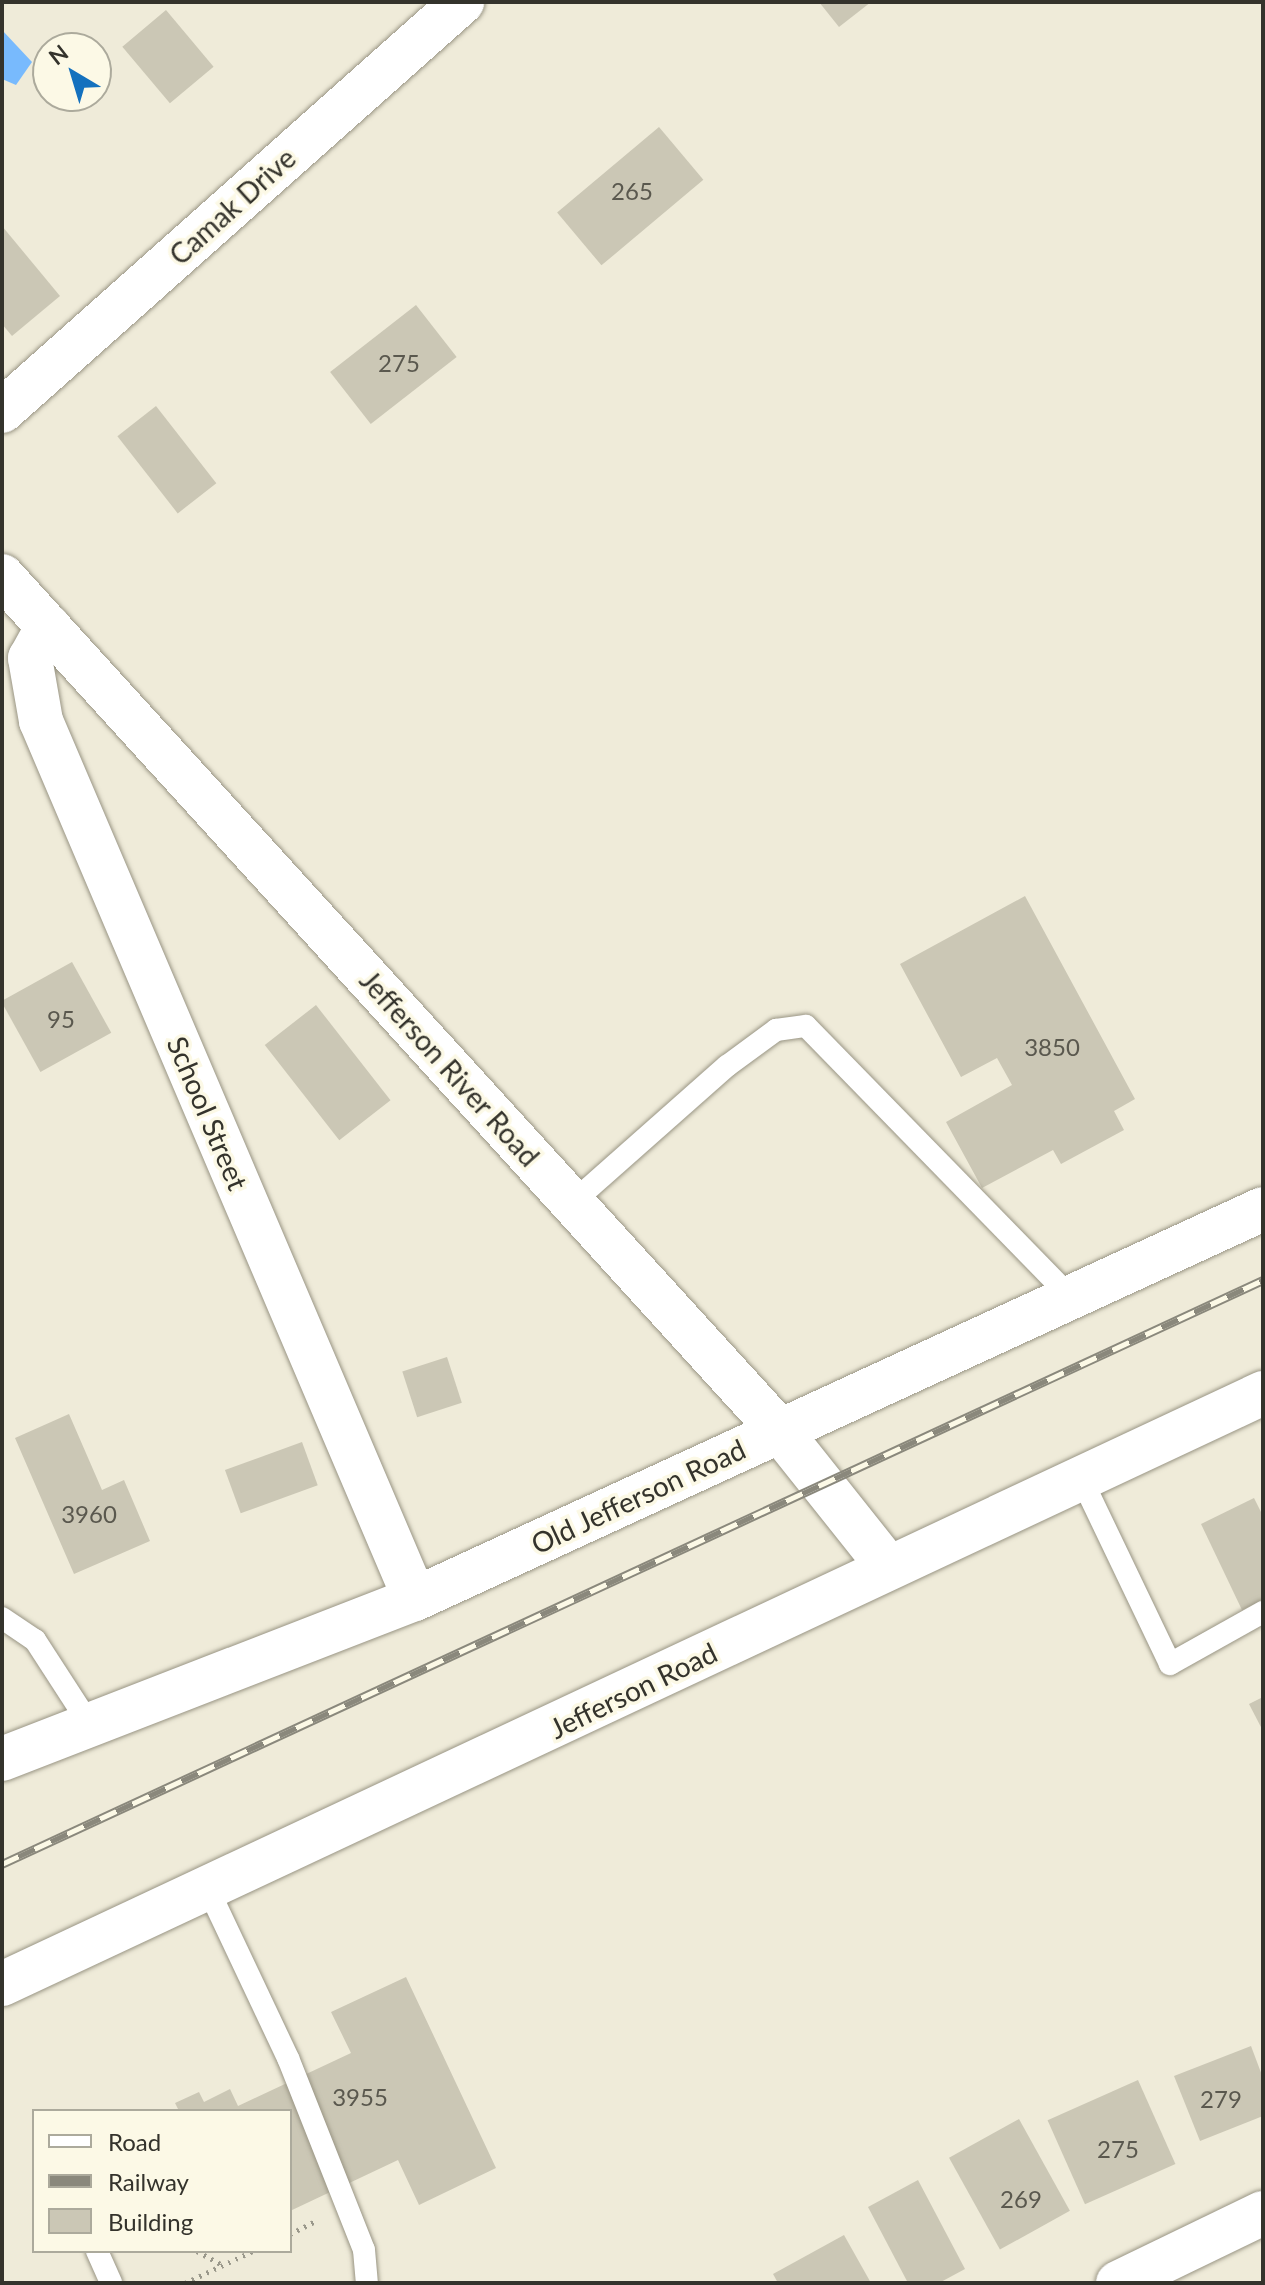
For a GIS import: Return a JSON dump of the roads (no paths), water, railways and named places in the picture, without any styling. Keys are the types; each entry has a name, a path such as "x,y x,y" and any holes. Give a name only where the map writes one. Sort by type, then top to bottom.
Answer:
{"main road":[{"name":"Camak Drive","path":"2,411 462,2"},
{"name":"Jefferson River Road","path":"2,576 780,1431 888,1567"},
{"name":"School Street","path":"48,626 30,658 41,721 415,1599"},
{"name":"Old Jefferson Road","path":"2,1759 415,1599 1263,1209"},
{"name":"Jefferson Road","path":"2,1984 209,1891 888,1567 1263,1393"},
{"path":"1118,2283 1263,2213"}],"lane":[{"path":"572,1203 727,1066 776,1030 806,1026 1070,1297"},
{"path":"1081,1478 1170,1664 1263,1612"},
{"path":"2,1618 35,1640 90,1725"},
{"path":"209,1891 288,2058 364,2250 367,2283"},
{"path":"98,2253 111,2283"}],"water":[{"path":"2,30 32,62 16,85 2,79"}],"railway":[{"path":"2,1864 1263,1280"}]}
